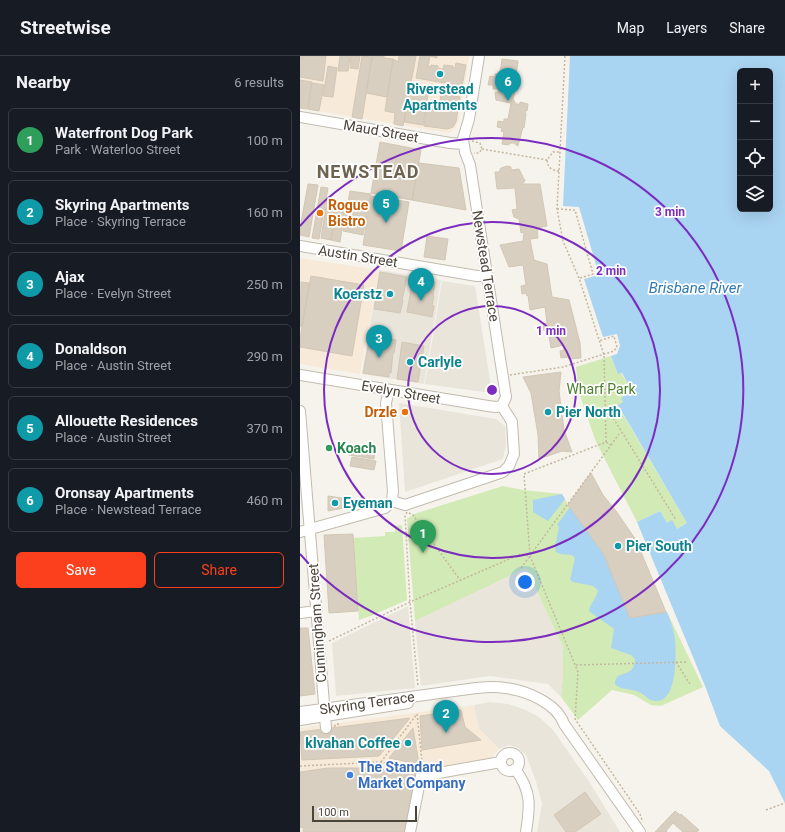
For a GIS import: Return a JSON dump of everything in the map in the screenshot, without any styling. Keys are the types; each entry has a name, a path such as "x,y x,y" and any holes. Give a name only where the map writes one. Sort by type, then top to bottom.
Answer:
{"street":[{"path":"463,145 469,119 479,56"},
{"name":"Maud Street","path":"300,117 463,145"},
{"name":"Newstead Terrace","path":"463,145 470,164 503,376 506,397 502,406"},
{"name":"Austin Street","path":"300,246 477,276 488,276"},
{"name":"Evelyn Street","path":"300,375 488,406 502,406"},
{"path":"305,530 385,508 392,501 393,491 386,403 389,390"},
{"path":"392,501 405,505 503,472 509,466 514,454 512,422 502,406"},
{"name":"Cunningham Street","path":"300,411 305,530 317,611 324,712 329,727"},
{"path":"300,613 317,611"},
{"name":"Skyring Terrace","path":"300,712 324,712 460,690 492,687 521,691 555,710 562,717 564,724 616,798 641,827"},
{"name":"Skyring Terrace","path":"300,720 324,712"},
{"path":"508,754 514,754 518,760 518,764 515,769 511,771 502,767 501,762 504,755 508,754"},
{"path":"410,832 420,776 501,762"},
{"path":"515,769 523,779 529,799 529,815 526,832"},
{"name":"Skyring Terrace","path":"616,798 633,832"}],"path":[{"path":"565,56 557,209 563,241 579,278 604,355 606,442"},
{"path":"463,145 477,142 480,144 482,149"},
{"path":"463,145 476,154 481,152 482,149"},
{"path":"482,149 547,160"},
{"path":"559,171 549,168 547,160 552,152 560,152"},
{"path":"557,209 575,210 594,274 579,278"},
{"path":"503,376 563,367 614,351 616,346 614,336 599,341"},
{"path":"606,406 676,520"},
{"path":"521,568 619,434"},
{"path":"606,442 611,445"},
{"path":"606,442 524,474 530,556 576,664 578,672 575,719 640,814 641,827"},
{"path":"418,689 410,602 405,516 407,512 412,515 460,580"},
{"path":"329,640 410,602 521,554 530,556"},
{"path":"676,662 690,684"},
{"path":"576,664 686,662"},
{"path":"300,766 381,762 421,769 422,761 417,714 381,762"},
{"path":"329,727 338,725"},
{"path":"766,810 785,803"}],"shaded area":[{"path":"300,56 469,56 459,119 455,128 449,133 300,108"},
{"path":"300,258 379,270 360,374 300,364"},
{"path":"379,270 441,280 424,384 362,374"},
{"path":"442,281 475,286 492,393 425,384"},
{"path":"399,403 496,419 505,426 506,445 503,459 405,492"},
{"path":"526,568 563,647 561,697 548,684 489,676 421,686 415,621"},
{"path":"408,606 415,688 336,696 332,643"},
{"path":"490,702 508,704 526,710 539,717 553,730 588,780 620,832 537,832 542,804 536,781 526,755 518,748 509,745 499,749 479,729 474,705"},
{"path":"474,705 479,729 499,749 489,761 418,774 408,832 300,832 300,728"}],"green space":[{"name":"Wharf Park","path":"611,356 618,374 621,373 632,391 621,398 623,402 618,406 687,523 677,529 667,523 660,511 637,522 596,442 578,390 576,367"},
{"path":"503,486 523,490 562,494 570,508 603,553 630,617 667,612 703,687 661,706 651,705 634,695 612,690 578,720 561,697 563,647 526,568 415,621 407,519 414,514"},
{"path":"402,525 407,600 359,620 353,538 385,536 385,532 395,532 395,526"}],"water":[{"name":"Brisbane River","path":"570,56 785,56 785,803 769,771 720,726 637,522 660,511 667,523 672,520 677,529 687,523 618,405 623,402 621,398 632,391 622,373 618,374 611,356 617,354 620,346 617,334 603,337 584,279 599,275 579,207 563,206"},
{"path":"562,494 565,499 548,521 533,512 533,500"},
{"path":"570,507 603,553 630,617 667,612 674,636 675,665 672,685 663,699 656,701 651,700 638,691 620,688 615,684 618,677 632,669 635,659 631,655 611,648 614,629 589,611 598,590 593,586 570,580 575,558 572,555 560,554 556,552 555,548 559,527 557,525"}],"building":[{"path":"300,56 326,56 323,81 300,77"},
{"path":"340,56 350,56 348,71 338,71"},
{"path":"351,56 360,56 358,69 350,68"},
{"path":"362,56 372,57 362,119 352,117"},
{"path":"372,56 384,56 384,58 393,59 387,97 366,93"},
{"path":"399,56 416,56 403,126 394,124 395,113 385,111 393,59 398,62"},
{"name":"Riverstead Apartments","path":"420,56 430,56 428,67 431,65 438,66 438,68 443,69 444,65 453,66 453,68 455,68 456,63 466,65 462,86 416,78"},
{"path":"502,59 518,61 513,99 516,104 520,104 520,102 528,104 527,111 525,111 524,128 523,127 518,146 514,143 508,145 502,144 504,132 501,131 502,128 497,127 498,121 504,122 504,119 508,119 511,103 496,100 495,92 498,93 498,89 493,89 493,85 488,85 490,76 495,77 495,74 500,74"},
{"path":"328,66 337,68 333,97 323,96"},
{"path":"300,80 312,82 307,109 300,108"},
{"path":"312,83 324,85 319,111 308,109"},
{"path":"409,92 428,94 423,125 404,122"},
{"path":"441,94 460,97 456,122 453,127 447,129 424,126 427,103 440,104"},
{"path":"380,142 421,150 412,200 371,193"},
{"path":"419,163 459,168 466,210 412,200"},
{"path":"507,166 511,167 511,170 519,169 525,181 522,184 540,184 547,226 537,228 538,238 530,239 534,260 547,264 552,297 569,300 580,343 581,358 561,358 560,351 564,350 564,345 551,348 548,330 544,331 543,324 547,323 545,307 530,310 528,295 527,296 526,293 522,294 521,286 526,285 523,265 509,267 500,245 523,241 524,232 521,233 519,219 514,217 512,210 517,209 515,188 497,189 495,172 499,172 501,168"},
{"path":"308,184 318,185 309,237 300,235"},
{"name":"Rogue Bistro","path":"321,187 328,188 319,239 312,238"},
{"path":"350,191 371,194 363,235 343,231"},
{"path":"371,196 409,202 401,251 363,245"},
{"path":"327,200 337,202 331,240 321,238"},
{"path":"337,203 346,204 340,242 331,240"},
{"path":"427,236 448,239 445,260 424,257"},
{"name":"Koerstz","path":"380,272 407,277 400,313 374,309"},
{"path":"311,276 364,285 352,356 300,347 300,339"},
{"path":"413,278 435,282 432,317 407,312"},
{"path":"301,282 309,283 302,327 300,326"},
{"path":"370,336 396,340 391,373 389,373 389,377 363,373"},
{"name":"Carlyle","path":"402,342 424,346 418,382 397,379"},
{"name":"Pier North","path":"561,372 559,391 564,430 572,452 562,451 539,459 538,435 531,393 523,377"},
{"path":"350,446 375,450 374,459 349,455"},
{"path":"352,457 376,461 374,470 350,466"},
{"name":"Pier South","path":"591,473 603,495 636,540 666,612 630,618 603,553 568,505"},
{"name":"Eyeman","path":"328,496 342,498 344,508 328,511"},
{"path":"353,534 358,611 329,613 324,535"},
{"path":"300,628 308,628 315,694 300,696"},
{"path":"461,710 465,727 481,740 422,750 420,716"},
{"path":"410,718 379,756 302,760 300,732"},
{"name":"kIvahan Coffee","path":"413,728 419,764 389,758"},
{"path":"328,768 384,768 418,774 408,832 303,832 304,828 300,827 300,772"},
{"path":"585,792 601,814 575,832 566,832 554,815"},
{"path":"675,811 680,815 681,814 699,830 697,832 683,832 673,823 666,831 667,832 655,832"}],"place":[{"name":"Riverstead Apartments","path":"440,74"},
{"name":"Oronsay Apartments","path":"508,101"},
{"name":"Rogue Bistro","path":"320,213"},
{"name":"Allouette Residences","path":"386,223"},
{"name":"Koerstz","path":"390,294"},
{"name":"Donaldson","path":"421,301"},
{"name":"Ajax","path":"379,358"},
{"name":"Carlyle","path":"410,362"},
{"name":"Drzle","path":"405,412"},
{"name":"Pier North","path":"548,412"},
{"name":"Koach","path":"329,448"},
{"name":"Eyeman","path":"335,503"},
{"name":"Pier South","path":"618,546"},
{"name":"Waterfront Dog Park","path":"423,553"},
{"name":"Skyring Apartments","path":"446,733"},
{"name":"kIvahan Coffee","path":"408,743"},
{"name":"The Standard Market Company","path":"350,775"}],"district":[{"name":"NEWSTEAD","path":"368,171"}]}
